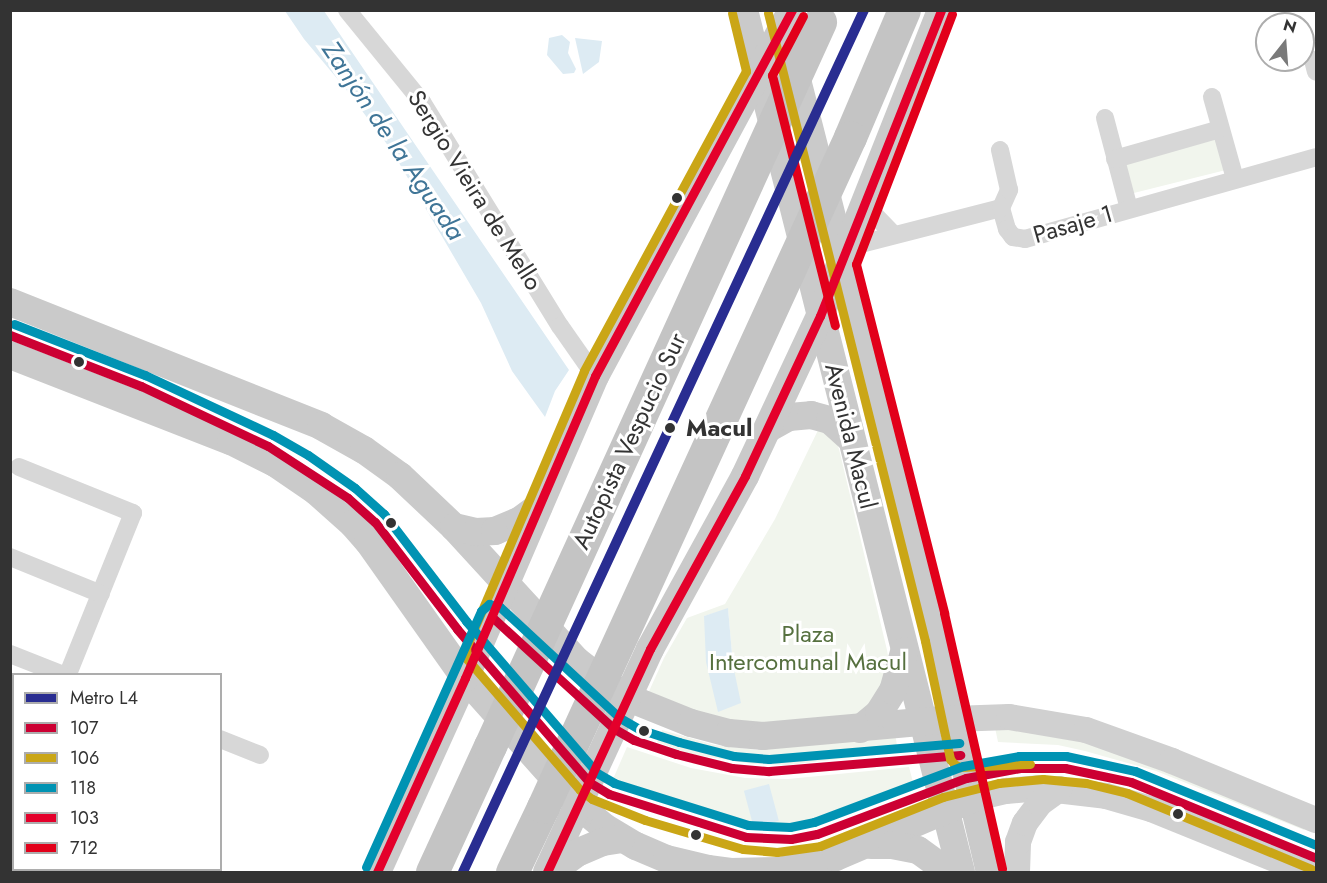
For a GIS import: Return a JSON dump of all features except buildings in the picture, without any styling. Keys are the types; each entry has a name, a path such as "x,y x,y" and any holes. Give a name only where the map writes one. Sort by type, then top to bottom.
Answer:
{"highway":[{"path":"512,873 850,137 904,10"},
{"name":"Autopista Vespucio Sur","path":"432,873 489,746 800,16"}],"main road":[{"name":"Avenida Macul","path":"744,10 961,873"},
{"path":"549,873 627,696 769,428 820,316 866,206 941,10"},
{"path":"377,873 465,678 590,387 759,73 800,16"},
{"name":"Avenida Macul","path":"800,16 812,146 846,255 990,873"},
{"path":"10,302 321,426 382,463 454,528 577,661 627,696 669,715 729,733 774,736 924,721 1009,717 1086,730 1172,761 1317,820"},
{"path":"10,355 224,438 296,477 335,507 368,541 465,678 578,805 621,839 668,859 731,872 779,871 805,866 857,847 971,799 1022,789 1059,789 1106,796 1151,809 1307,873"},
{"path":"769,428 789,417 811,415 830,420 851,439"},
{"path":"454,528 476,532 495,531 519,521 538,507"},
{"path":"860,729 879,713 893,691 905,646"},
{"path":"1017,873 1018,842 1025,823 1040,804 1059,789"},
{"path":"549,873 579,852 621,839"},
{"path":"857,847 892,845 918,849 948,873"}],"street":[{"name":"Sergio Vieira de Mello","path":"347,10 422,102 560,326 590,387"},
{"path":"1212,97 1234,179"},
{"name":"Pasaje 1","path":"1105,118 1129,208"},
{"path":"1115,159 1220,129"},
{"name":"Pasaje 1","path":"1000,150 1009,190 1001,208 1007,229 1013,237 1025,239 1317,157"},
{"path":"866,206 894,235"},
{"name":"Pasaje 1","path":"846,255 894,235 1001,208"},
{"path":"19,467 134,513 69,673"},
{"path":"10,557 101,594"},
{"path":"10,654 56,673"},
{"path":"222,740 260,755"}],"green space":[{"path":"1217,134 1226,170 1133,193 1124,157"},
{"name":"Plaza Intercomunal Macul","path":"821,424 836,441 839,449 890,668 865,715 745,724 646,698 664,658 687,618 725,604 775,519","holes":["728,609 733,665 704,616"]},
{"path":"994,723 1053,730 1307,825 1304,830 1156,771 1085,751 1058,745 998,742"},
{"path":"662,730 715,745 757,750 895,733 898,752 788,765 753,764 690,754 657,742"},
{"path":"627,747 691,768 745,778 788,779 909,767 914,786 817,825 782,831 751,830 610,786"}],"water":[{"name":"Zanjón de la Aguada","path":"285,11 324,11 569,370 555,391 545,417 512,371 481,303 392,151 345,88 304,39"},
{"path":"562,35 570,42 568,53 576,69 574,73 563,74 547,55 549,38"},
{"path":"575,38 602,41 599,62 583,74"},
{"path":"728,608 733,665 741,703 718,712 706,662 704,616"},
{"path":"769,784 779,821 754,827 744,791"}],"metro line":[{"name":"L4","path":"463,872 864,10"}],"transit line":[{"name":"103","path":"377,872 465,678 595,376 792,10"},
{"name":"103","path":"547,872 650,649 745,476 820,316 941,10"},
{"name":"106","path":"732,13 746,71 584,371 466,647 467,659 580,790 592,799 645,820 743,849 777,852 820,846 943,797 999,783 1043,779 1086,783 1127,793 1311,869"},
{"name":"106","path":"768,13 925,641 950,759 960,767 1030,764"},
{"name":"712","path":"952,14 856,264 944,613 1002,869"},
{"name":"712","path":"803,16 772,75 835,325"},
{"name":"118","path":"14,324 145,375 273,435 308,455 355,488 384,514 466,621 597,773 614,783 748,825 790,827 814,822 963,766 1019,756 1066,756 1135,771 1316,845"},
{"name":"107","path":"10,335 141,386 268,446 348,498 375,522 457,629 589,782 609,794 746,837 791,839 817,834 966,778 1020,768 1065,768 1131,782 1316,858"},
{"name":"118","path":"366,867 481,611 489,604 500,607 620,718 639,729 679,742 734,756 769,759 959,743"},
{"name":"107","path":"492,617 613,728 634,740 676,754 732,768 769,771 960,755"}],"place":[{"name":"Macul","path":"670,428"}]}
